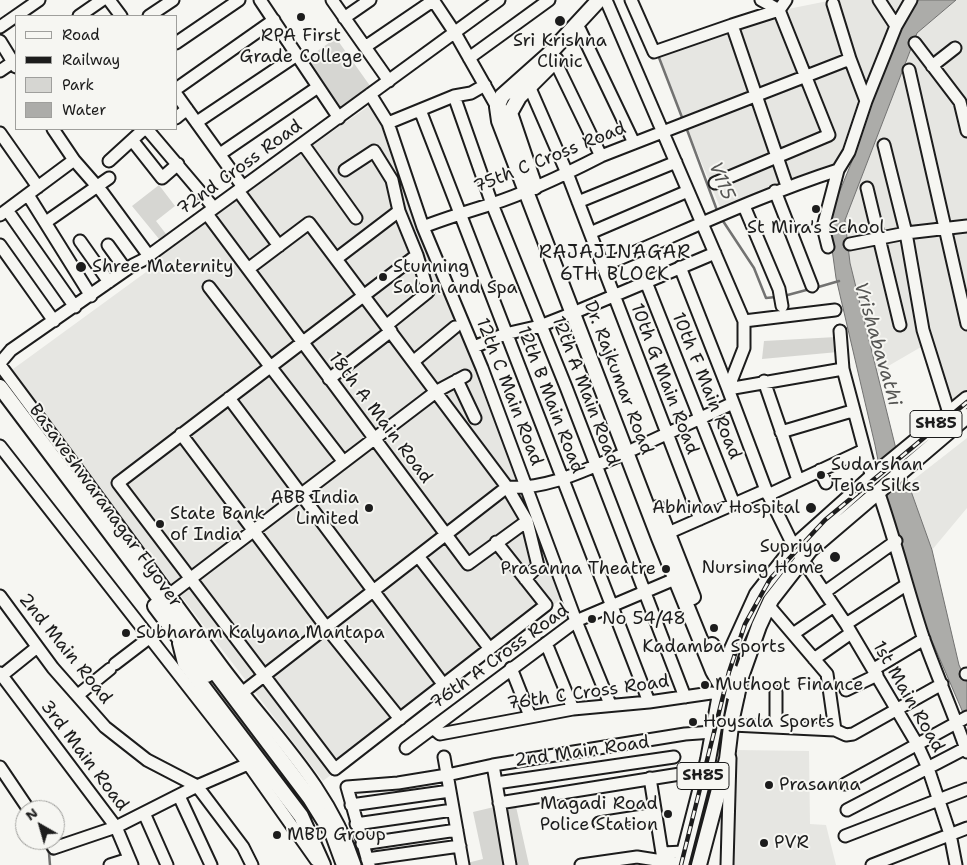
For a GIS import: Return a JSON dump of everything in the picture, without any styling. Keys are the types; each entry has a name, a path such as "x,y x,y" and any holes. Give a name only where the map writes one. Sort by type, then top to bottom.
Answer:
{"main road":[{"path":"510,113 519,97 555,61 606,1"},
{"path":"497,107 502,96 606,1"},
{"name":"Dr. Rajkumar Road","path":"497,107 499,121 530,188 630,451 675,579 721,690"},
{"name":"Dr. Rajkumar Road","path":"510,113 530,188"},
{"name":"Basaveshwaranagar Flyover","path":"0,387 166,597 186,631"},
{"name":"Basaveshwaranagar Flyover","path":"0,396 186,631"},
{"name":"SH85","path":"909,455 949,413 967,398"},
{"name":"SH85","path":"682,860 705,770 726,670 732,649 757,594 794,547 909,455 967,416"},
{"name":"Dr. Rajkumar Road","path":"630,451 668,533 718,659 726,670"},
{"name":"SH85","path":"699,865 728,755 741,677 759,626 769,606 803,558 877,482"},
{"path":"186,631 185,663 301,816 322,865"},
{"path":"186,631 325,839 334,865"},
{"path":"186,631 310,798 333,835 344,865"},
{"path":"726,670 741,677"},
{"path":"721,690 737,696"}],"street":[{"path":"17,15 39,0"},
{"path":"85,15 102,0"},
{"path":"109,0 120,15"},
{"path":"150,15 173,0"},
{"path":"178,42 239,0"},
{"path":"260,0 339,118"},
{"path":"332,0 389,81"},
{"path":"344,18 370,0"},
{"path":"365,47 434,0 455,32 497,107 510,113"},
{"name":"72nd Cross Road","path":"0,364 11,350 211,211 243,192 303,144 499,0"},
{"path":"470,58 549,0"},
{"path":"631,0 657,51 732,25 782,5"},
{"path":"761,0 782,5"},
{"path":"879,0 896,26"},
{"path":"828,248 823,227 838,170 849,152 866,102 896,26 911,0"},
{"path":"606,1 744,321 744,348 728,389"},
{"path":"833,4 866,102"},
{"path":"715,183 829,135 806,76 782,5"},
{"path":"0,27 15,17"},
{"path":"178,94 274,20"},
{"path":"732,25 787,186"},
{"path":"580,30 634,143"},
{"path":"0,41 15,63 0,71"},
{"path":"916,43 960,102 967,131"},
{"path":"932,66 955,48"},
{"path":"197,122 297,55"},
{"name":"75th C Cross Road","path":"423,227 460,212 492,204 567,173 601,156 850,59"},
{"path":"555,61 601,156"},
{"path":"908,70 967,324"},
{"path":"388,123 454,96 471,93 485,85"},
{"path":"220,154 318,86"},
{"name":"10th G Main Road","path":"529,86 567,173 613,297 700,518"},
{"name":"12th C Main Road","path":"370,94 388,123 423,227 474,347 576,621 610,704"},
{"path":"178,96 220,154 279,246"},
{"name":"12th A Main Road","path":"454,96 492,204 645,592 684,697"},
{"path":"178,116 187,109"},
{"name":"12th B Main Road","path":"420,110 648,702"},
{"path":"54,130 74,160 98,187 137,264"},
{"path":"109,161 132,140 149,131"},
{"name":"18th A Main Road","path":"149,131 178,164 211,211 222,234 468,564 527,521"},
{"path":"0,133 38,187"},
{"path":"132,140 162,178 178,164"},
{"path":"303,144 356,218"},
{"path":"884,145 906,233 923,330 949,413"},
{"path":"329,379 428,292 417,255 399,211 392,180 374,151 345,170"},
{"path":"74,160 3,213 75,307"},
{"path":"578,202 676,162"},
{"path":"602,266 720,217 787,186 838,170"},
{"path":"46,222 109,178"},
{"path":"867,188 900,325"},
{"path":"590,233 688,190"},
{"path":"775,191 812,286"},
{"path":"28,195 91,296"},
{"path":"744,206 781,299"},
{"path":"336,259 399,211"},
{"path":"248,269 309,224 414,360 507,487 527,521 538,566 525,579"},
{"path":"850,244 906,233 946,230 967,226"},
{"path":"80,241 109,282"},
{"path":"0,245 54,321"},
{"path":"108,245 137,264"},
{"path":"474,347 505,334 540,326 577,312 714,252"},
{"path":"417,255 118,482 335,769 546,605 496,542"},
{"path":"137,264 15,357 0,364 152,568 166,597 436,391 461,378 475,418"},
{"name":"1st Main Road","path":"680,267 767,492 794,547 849,628 917,744 928,768 960,862"},
{"name":"10th F Main Road","path":"646,282 734,504"},
{"path":"209,287 269,368 343,461"},
{"path":"744,321 835,310"},
{"path":"414,360 455,328"},
{"path":"840,331 843,369 852,411 896,541 906,584 924,639 942,684 962,719 966,750 847,810"},
{"path":"728,389 764,381 843,369"},
{"path":"764,381 798,480"},
{"path":"229,398 443,684"},
{"path":"242,692 507,487 527,488 562,479 667,435 733,403"},
{"path":"781,432 852,411"},
{"path":"181,434 326,627 400,718"},
{"path":"668,533 734,504 798,480 864,450"},
{"path":"2,454 248,764 322,865"},
{"path":"820,470 826,482"},
{"path":"825,592 896,541"},
{"path":"418,556 490,649"},
{"name":"76th A Cross Road","path":"406,748 576,621 675,579"},
{"path":"814,659 849,628 906,584"},
{"name":"2nd Main Road","path":"0,596 36,648 105,727 147,760 197,786 243,847 252,865"},
{"path":"769,606 827,674 835,730"},
{"path":"793,634 834,606"},
{"path":"186,631 242,692 320,789 338,819 356,865"},
{"path":"78,695 149,638"},
{"path":"846,690 924,639"},
{"path":"546,643 573,708"},
{"path":"1,675 36,648"},
{"path":"511,668 530,716"},
{"name":"3rd Main Road","path":"1,675 116,827 130,862"},
{"path":"732,725 835,730 846,735 852,734 942,684"},
{"name":"76th C Cross Road","path":"433,728 440,734 573,708 648,702 721,690"},
{"path":"776,692 776,727"},
{"path":"845,784 962,719"},
{"path":"460,846 368,862 347,787 398,783 493,765 713,732"},
{"path":"670,737 677,774"},
{"path":"727,865 732,759 728,755"},
{"path":"444,757 463,865"},
{"name":"2nd Main Road","path":"496,783 674,757"},
{"path":"65,844 116,827 197,786 248,764"},
{"path":"493,765 510,865"},
{"path":"0,767 22,800"},
{"path":"499,803 705,770"},
{"path":"650,778 662,854 682,860"},
{"path":"398,783 411,853"},
{"path":"845,836 967,789"},
{"path":"351,805 450,791"},
{"path":"179,796 211,865"},
{"path":"694,807 729,809"},
{"path":"356,824 453,810"},
{"path":"144,813 167,865"},
{"path":"599,823 656,814"},
{"path":"872,865 967,828"},
{"path":"362,844 457,830"},
{"path":"581,865 637,857 682,860"},
{"path":"110,865 130,862"}],"shaded area":[{"path":"833,0 905,0 835,169 722,212 656,53 758,15"},
{"path":"956,0 967,0 967,392 955,402 928,365 921,347 878,372 850,263 845,220 917,33"},
{"path":"373,103 383,119 565,596 323,781 9,372 153,267 149,262 172,244"},
{"path":"967,438 967,508 932,550 908,484"},
{"path":"736,750 809,751 810,824 826,825 836,865 730,865"}],"green space":[{"path":"336,38 373,90 340,113 303,61"},
{"path":"159,185 175,206 156,221 166,234 159,239 132,206"},
{"path":"836,337 838,352 762,359 764,341"},
{"path":"515,802 529,865 467,865 467,863 483,859 473,812"}],"water":[{"path":"915,0 956,0 917,33 845,220 850,263 896,449 932,550 959,665 967,682 967,722 920,613 885,496 836,278 828,220 857,149 883,64"}],"waterway":[{"name":"V115","path":"658,55 683,120"},
{"name":"V115","path":"686,127 718,213"},
{"name":"V115","path":"721,218 754,268 766,298 776,297"},
{"name":"V115","path":"815,288 839,281"},
{"name":"V115","path":"784,296 810,289"},
{"path":"47,850 50,865"}],"railway":[{"path":"681,865 729,672 745,624 770,579 825,520 967,402"}],"place":[{"name":"RPA First Grade College","path":"301,17"},
{"name":"Sri Krishna Clinic","path":"560,21"},
{"name":"St Mira's School","path":"816,209"},
{"name":"Shree Maternity","path":"81,267"},
{"name":"Stunning Salon and Spa","path":"383,277"},
{"name":"Sudarshan Tejas Silks","path":"821,475"},
{"name":"ABB India Limited","path":"369,508"},
{"name":"Abhinav Hospital","path":"811,508"},
{"name":"State Bank of India","path":"160,524"},
{"name":"Supriya Nursing Home","path":"835,557"},
{"name":"Prasanna Theatre","path":"666,569"},
{"name":"No 54/48","path":"592,619"},
{"name":"Kadamba Sports","path":"714,628"},
{"name":"Subharam Kalyana Mantapa","path":"126,633"},
{"name":"Muthoot Finance","path":"705,685"},
{"name":"Hoysala Sports","path":"693,722"},
{"name":"Prasanna","path":"769,785"},
{"name":"Magadi Road Police Station","path":"668,814"},
{"name":"MBD Group","path":"277,835"},
{"name":"PVR","path":"764,843"}],"district":[{"name":"RAJAJINAGAR 6TH BLOCK","path":"615,264"}],"water label":[{"name":"Vrishabavathi","path":"877,344"}]}
